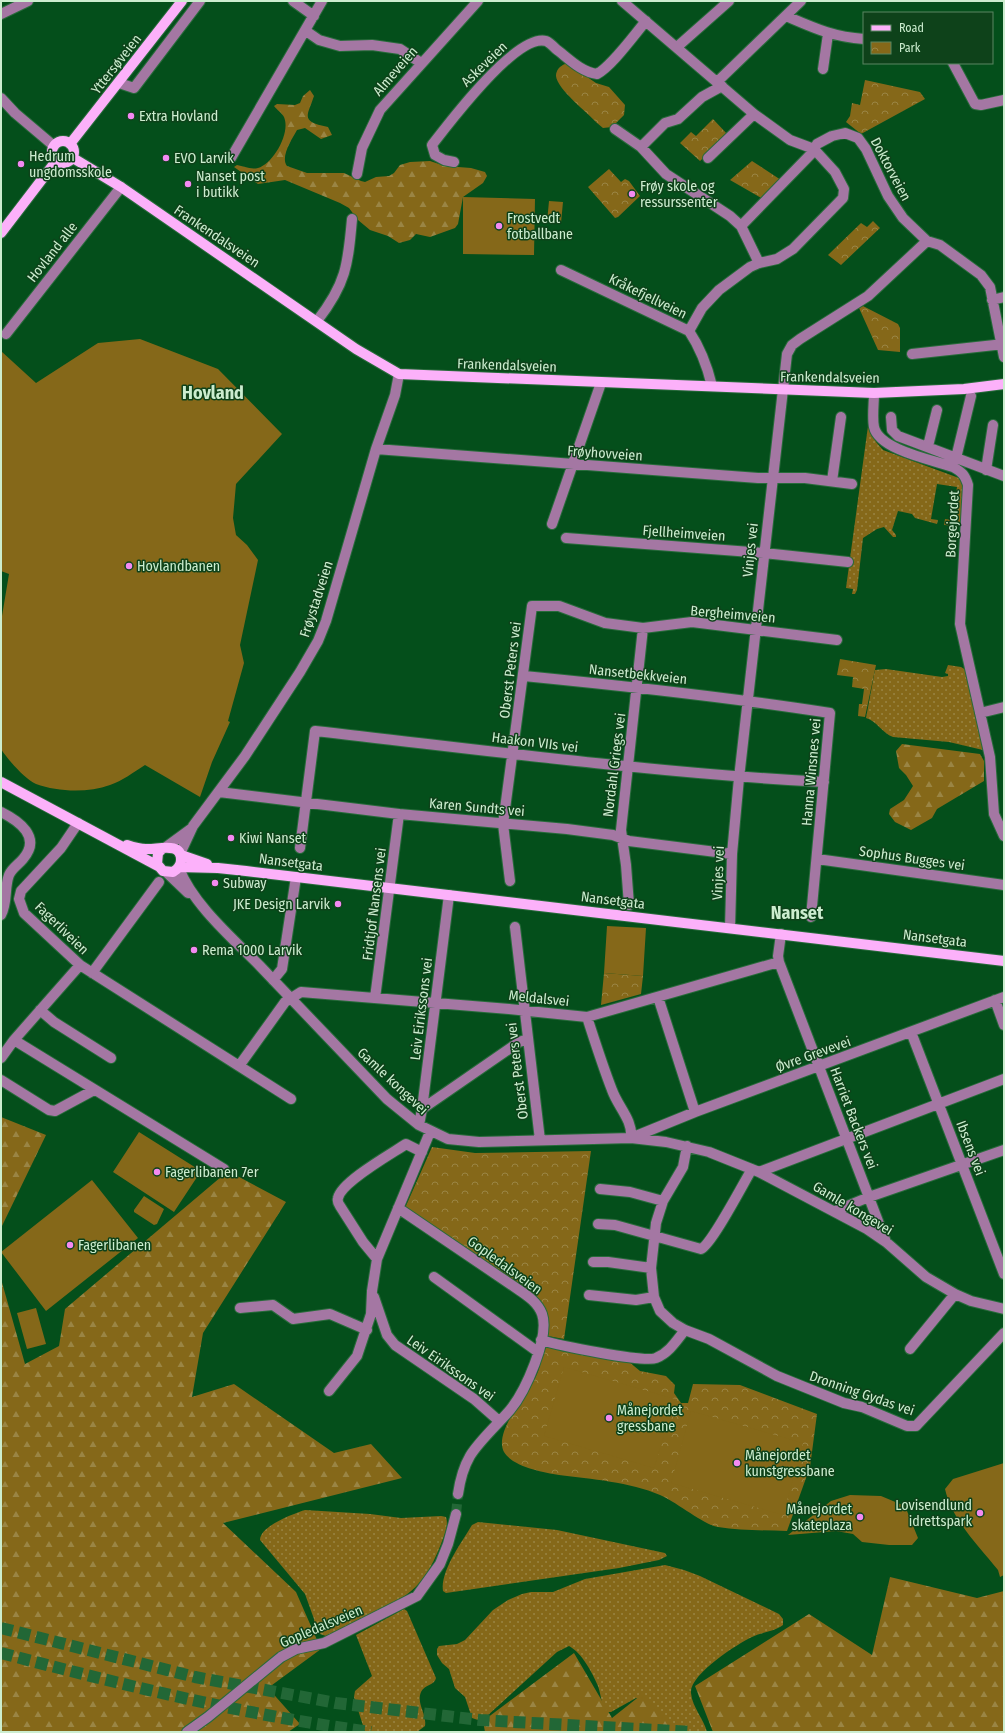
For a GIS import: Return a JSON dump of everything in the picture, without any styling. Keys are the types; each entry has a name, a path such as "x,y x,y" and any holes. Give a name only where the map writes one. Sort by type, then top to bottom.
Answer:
{"main road":[{"name":"Yttersøveien","path":"70,144 182,1"},
{"path":"62,141 70,144 74,150 73,158 65,163 56,161 52,154 54,146 62,141"},
{"name":"Frankendalsveien","path":"73,158 121,187 363,353 399,374 874,393 964,389 1004,384"},
{"path":"1,233 56,161"},
{"path":"1,782 78,824 122,845 162,869 173,872 179,868 180,855 176,849 146,849 122,845"},
{"path":"162,869 156,858 165,848"},
{"name":"Nansetgata","path":"180,855 218,868"},
{"name":"Nansetgata","path":"179,868 218,868 1004,961"}],"street":[{"path":"1,14 28,1"},
{"path":"118,83 134,88 200,1"},
{"path":"293,1 314,16"},
{"path":"232,158 322,1"},
{"name":"Almeveien","path":"358,174 362,148 380,110 478,1"},
{"path":"622,1 754,114 790,140 814,149 835,172 844,189 843,198 793,249 777,259 759,263 720,290 711,298 689,331"},
{"path":"677,47 729,1"},
{"path":"641,147 665,123 678,119 719,84 801,1"},
{"path":"786,16 828,34 863,39"},
{"name":"Askeveien","path":"454,162 444,160 435,155 432,145 459,109 481,85 519,49 534,42 546,41 581,68 597,74 601,72 622,50 646,21"},
{"path":"306,31 319,40 340,46 372,45 400,49 421,63"},
{"path":"823,69 828,34"},
{"path":"954,64 975,104 981,106 1004,100"},
{"path":"1,98 15,113 54,146"},
{"path":"708,158 754,114"},
{"path":"615,129 641,147 666,174 730,216 741,226 759,263"},
{"name":"Doktorveien","path":"741,226 822,140 845,133 858,138 866,149 894,207 927,241 940,245 982,275 990,287 1004,357"},
{"name":"Hovland alle","path":"6,334 121,187"},
{"path":"317,321 334,299 344,275 352,219"},
{"name":"Vinjes vei","path":"730,928 732,854 739,778 781,390 787,354 792,345 868,296 927,241"},
{"name":"Kråkefjellveien","path":"562,270 689,331 698,344 707,364 712,386"},
{"path":"992,300 1004,297"},
{"path":"912,354 1002,344"},
{"name":"Frøystadveien","path":"180,855 193,826 219,792 300,672 318,641 326,621 376,449 395,395 399,374"},
{"path":"552,524 601,383"},
{"name":"Borgejordet","path":"874,393 874,428 879,438 888,445 953,467 962,472 966,478 968,485 960,624 990,757 994,814 1004,836"},
{"path":"956,458 971,396"},
{"path":"928,446 937,410"},
{"path":"832,481 841,417"},
{"path":"891,417 890,426 894,433 1004,476"},
{"path":"986,470 993,426"},
{"name":"Frøyhovveien","path":"376,449 772,478 805,478 852,484"},
{"name":"Fjellheimveien","path":"566,538 764,553 848,562"},
{"name":"Bergheimveien","path":"532,606 559,606 604,623 643,628 692,622 837,640"},
{"name":"Oberst Peters vei","path":"510,881 503,824 524,676 532,606"},
{"name":"Nordahl Griegs vei","path":"629,905 626,864 621,838 627,768 643,628"},
{"name":"Nansetbekkveien","path":"524,676 748,700"},
{"name":"Hanna Winsnes vei","path":"748,700 830,713 811,917"},
{"path":"980,713 1004,707"},
{"name":"Haakon VIIs vei","path":"305,802 315,731 513,753 627,768 739,778 824,782"},
{"name":"Karen Sundts vei","path":"219,792 399,814 559,828 732,854"},
{"path":"300,848 305,802"},
{"path":"1,812 19,822 24,827 28,836 29,844 24,858 14,867 8,877 6,903 1,914"},
{"name":"Fridtjof Nansens vei","path":"375,998 399,814"},
{"name":"Fagerliveien","path":"78,824 61,848 21,891 19,899 24,913 80,965 291,1099"},
{"name":"Frøystadveien","path":"165,848 193,826"},
{"name":"Sophus Bugges vei","path":"816,859 1004,885"},
{"name":"Gamle kongevei","path":"179,868 185,884 195,897 290,998 387,1099 430,1132 448,1139 464,1142 631,1138 688,1146 709,1152 756,1170 867,1229 886,1242 926,1277 955,1294 977,1302 1004,1308"},
{"name":"Gamle kongevei","path":"162,869 181,887 195,897"},
{"path":"273,980 282,969 296,877"},
{"name":"Fagerliveien","path":"92,973 159,882"},
{"name":"Leiv Eirikssons vei","path":"419,1125 436,1004 449,895"},
{"name":"Oberst Peters vei","path":"515,927 540,1140"},
{"name":"Harriet Backers vei","path":"780,934 778,956 779,962 886,1242"},
{"name":"Meldalsvei","path":"290,998 301,992 592,1016 779,962"},
{"path":"1,1058 14,1040 80,965"},
{"path":"658,997 695,1112"},
{"path":"239,1066 285,1002 290,998"},
{"path":"1000,999 1004,1025"},
{"name":"Øvre Grevevei","path":"631,1138 695,1112 820,1067 1000,999"},
{"path":"40,1010 60,1027 111,1058"},
{"path":"592,1016 613,1093 629,1122 631,1138"},
{"name":"Ibsens vei","path":"911,1032 1004,1274"},
{"path":"422,1108 520,1042 528,1039"},
{"path":"14,1040 224,1169"},
{"path":"598,1224 615,1225 701,1249 705,1247 756,1170 846,1139 1004,1079"},
{"path":"1,1080 49,1110 55,1111 94,1090"},
{"name":"Leiv Eirikssons vei","path":"329,1391 351,1366 367,1330 371,1314 372,1291 377,1259 430,1132"},
{"path":"377,1259 362,1242 337,1201 338,1196 349,1182 406,1144 422,1152"},
{"name":"Dronning Gydas vei","path":"688,1146 683,1167 663,1201 654,1235 651,1268 654,1297 660,1311 673,1323 685,1330 709,1339 777,1376 844,1403 862,1407 907,1426 916,1426 1004,1333"},
{"path":"835,1211 869,1197 1004,1150"},
{"path":"600,1190 630,1192 663,1201"},
{"name":"Gopledalsveien","path":"398,1208 528,1296 534,1302 542,1315 544,1327 541,1340 523,1391 510,1410 471,1455 463,1472 458,1494"},
{"path":"593,1262 608,1262 651,1268"},
{"path":"434,1277 538,1352"},
{"name":"Leiv Eirikssons vei","path":"372,1291 385,1329 391,1340 401,1350 474,1399 499,1421"},
{"path":"589,1294 636,1300 654,1297"},
{"path":"910,1349 955,1294"},
{"path":"240,1308 273,1305 293,1319 330,1314 367,1330"},
{"path":"541,1340 648,1360 662,1355 685,1330"},
{"name":"Gopledalsveien","path":"187,1732 208,1717 281,1657 296,1649 324,1643 417,1596 440,1564 448,1544 456,1514"}],"green space":[{"path":"565,64 568,64 596,83 609,87 625,105 624,115 612,127 603,128 567,94 556,76 559,68"},
{"path":"865,80 920,92 925,99 861,134 846,122 850,116 852,103 860,105"},
{"path":"310,90 314,96 308,113 309,120 313,123 328,127 332,135 321,139 305,128 297,130 286,153 285,162 287,166 307,173 344,173 365,182 376,177 389,176 394,173 400,165 410,162 430,161 445,166 471,168 485,172 487,176 483,183 463,197 458,224 455,228 430,237 416,234 410,240 399,243 388,236 370,230 358,220 349,208 340,203 285,180 258,184 234,167 237,165 258,168 269,161 275,154 283,139 286,124 282,114 274,106 277,104 295,105 300,103 303,96"},
{"path":"713,119 728,135 700,161 680,143 691,132 696,136"},
{"path":"752,161 781,180 763,199 730,180"},
{"path":"609,169 621,182 625,179 629,181 640,196 618,217 615,218 588,187"},
{"name":"Frostvedt fotballbane","path":"463,197 535,199 534,255 463,254"},
{"path":"549,201 563,202 561,223 547,222"},
{"path":"873,221 880,228 841,265 828,255 861,223 867,227"},
{"path":"863,306 898,324 900,328 900,352 878,350 859,308"},
{"name":"Hovlandbanen","path":"140,339 218,369 282,434 236,484 233,518 236,535 247,545 258,560 240,645 244,663 228,721 230,722 212,762 200,797 145,765 119,781 101,788 63,790 45,787 32,782 22,774 12,764 1,749 1,622 9,574 1,571 1,351 36,383 98,343"},
{"path":"870,425 876,442 883,450 959,478 964,494 963,508 959,526 944,525 945,519 952,520 957,487 937,484 931,519 938,520 937,524 915,518 912,514 898,511 892,530 896,537 893,537 884,527 877,529 863,538 857,590 855,594 852,594 853,589 846,588 868,426"},
{"path":"840,659 876,665 865,717 858,716 859,704 862,704 864,689 852,687 853,677 837,675"},
{"path":"948,665 961,667 966,670 983,750 949,742 893,737 866,718 875,670 886,669 942,677 948,676 948,674 945,673"},
{"path":"902,744 980,754 984,761 984,781 937,809 932,818 911,830 895,822 889,814 890,809 904,800 913,786 906,775 899,768 896,751"},
{"path":"607,926 646,928 643,976 604,973"},
{"path":"604,973 643,976 641,994 601,1005"},
{"path":"1,1117 46,1135 1,1228"},
{"name":"Fagerlibanen 7er","path":"139,1132 201,1171 174,1212 113,1172"},
{"path":"432,1147 475,1153 591,1151 564,1339 548,1336 546,1316 405,1208"},
{"path":"228,1171 286,1202 203,1333 192,1397 234,1384 334,1453 371,1444 402,1478 223,1523 296,1592 321,1649 268,1688 300,1724 288,1732 1,1732 1,1279 25,1364 59,1346 65,1309"},
{"name":"Fagerlibanen","path":"92,1180 138,1238 46,1311 1,1252"},
{"path":"144,1196 164,1209 157,1224 154,1225 134,1212"},
{"path":"36,1308 46,1344 27,1349 17,1313"},
{"path":"554,1346 628,1361 640,1371 666,1376 675,1385 674,1393 681,1403 688,1403 693,1384 740,1385 817,1414 810,1467 787,1531 744,1530 718,1527 705,1522 660,1495 636,1487 559,1475 529,1468 514,1462 504,1452 502,1443 503,1434 513,1412 537,1374 546,1348"},
{"name":"Månejordet gressbane","path":"564,1367 675,1399 654,1468 544,1436"},
{"name":"Månejordet kunstgressbane","path":"691,1411 803,1443 783,1515 671,1483"},
{"name":"Lovisendlund idrettspark","path":"1004,1463 1004,1575 1000,1577 998,1570 974,1542 953,1511 945,1489 953,1479"},
{"name":"Månejordet skateplaza","path":"850,1495 881,1496 905,1506 918,1538 912,1545 889,1545 862,1542 853,1534 836,1531 788,1535 831,1501"},
{"path":"305,1510 370,1514 401,1518 441,1516 446,1517 447,1527 434,1560 427,1573 411,1591 390,1605 340,1631 326,1636 320,1634 315,1628 314,1619 305,1594 260,1540 261,1535 271,1525"},
{"path":"478,1522 557,1530 665,1553 667,1556 659,1560 619,1568 446,1593 443,1591 443,1583 448,1566 472,1525"},
{"path":"665,1565 700,1576 779,1614 783,1619 783,1625 752,1637 715,1661 705,1669 692,1686 692,1698 707,1732 677,1732 643,1700 636,1698 611,1712 606,1712 598,1686 590,1669 578,1653 569,1646 557,1652 487,1716 478,1720 472,1718 465,1697 455,1688 449,1669 442,1663 437,1655 437,1649 439,1646 457,1644 465,1640 493,1610 508,1600 522,1594 531,1592 553,1592 585,1579"},
{"path":"890,1577 977,1598 1004,1591 1004,1732 713,1732 695,1686 809,1614 872,1655"},
{"path":"404,1609 407,1611 436,1678 434,1682 422,1690 420,1696 425,1717 425,1726 417,1732 365,1732 354,1697 355,1691 372,1676 356,1635"},
{"path":"574,1653 612,1718 641,1695 682,1732 485,1732 483,1721"}],"tunnel":[{"path":"456,1514 458,1494"},
{"path":"1,1628 195,1677 336,1703 480,1720 692,1732"},
{"path":"1,1653 184,1698 277,1717 371,1732"}],"place":[{"name":"Extra Hovland","path":"131,116"},
{"name":"EVO Larvik","path":"166,158"},
{"name":"Hedrum ungdomsskole","path":"21,164"},
{"name":"Nanset post i butikk","path":"188,184"},
{"name":"Frøy skole og ressurssenter","path":"632,194"},
{"name":"Frostvedt fotballbane","path":"499,226"},
{"name":"Hovlandbanen","path":"129,566"},
{"name":"Kiwi Nanset","path":"231,838"},
{"name":"Subway","path":"215,883"},
{"name":"JKE Design Larvik","path":"338,904"},
{"name":"Rema 1000 Larvik","path":"194,950"},
{"name":"Fagerlibanen 7er","path":"157,1172"},
{"name":"Fagerlibanen","path":"70,1245"},
{"name":"Månejordet gressbane","path":"609,1418"},
{"name":"Månejordet kunstgressbane","path":"737,1463"},
{"name":"Lovisendlund idrettspark","path":"980,1513"},
{"name":"Månejordet skateplaza","path":"860,1517"}],"district":[{"name":"Hovland","path":"213,393"},
{"name":"Nanset","path":"797,913"}]}
